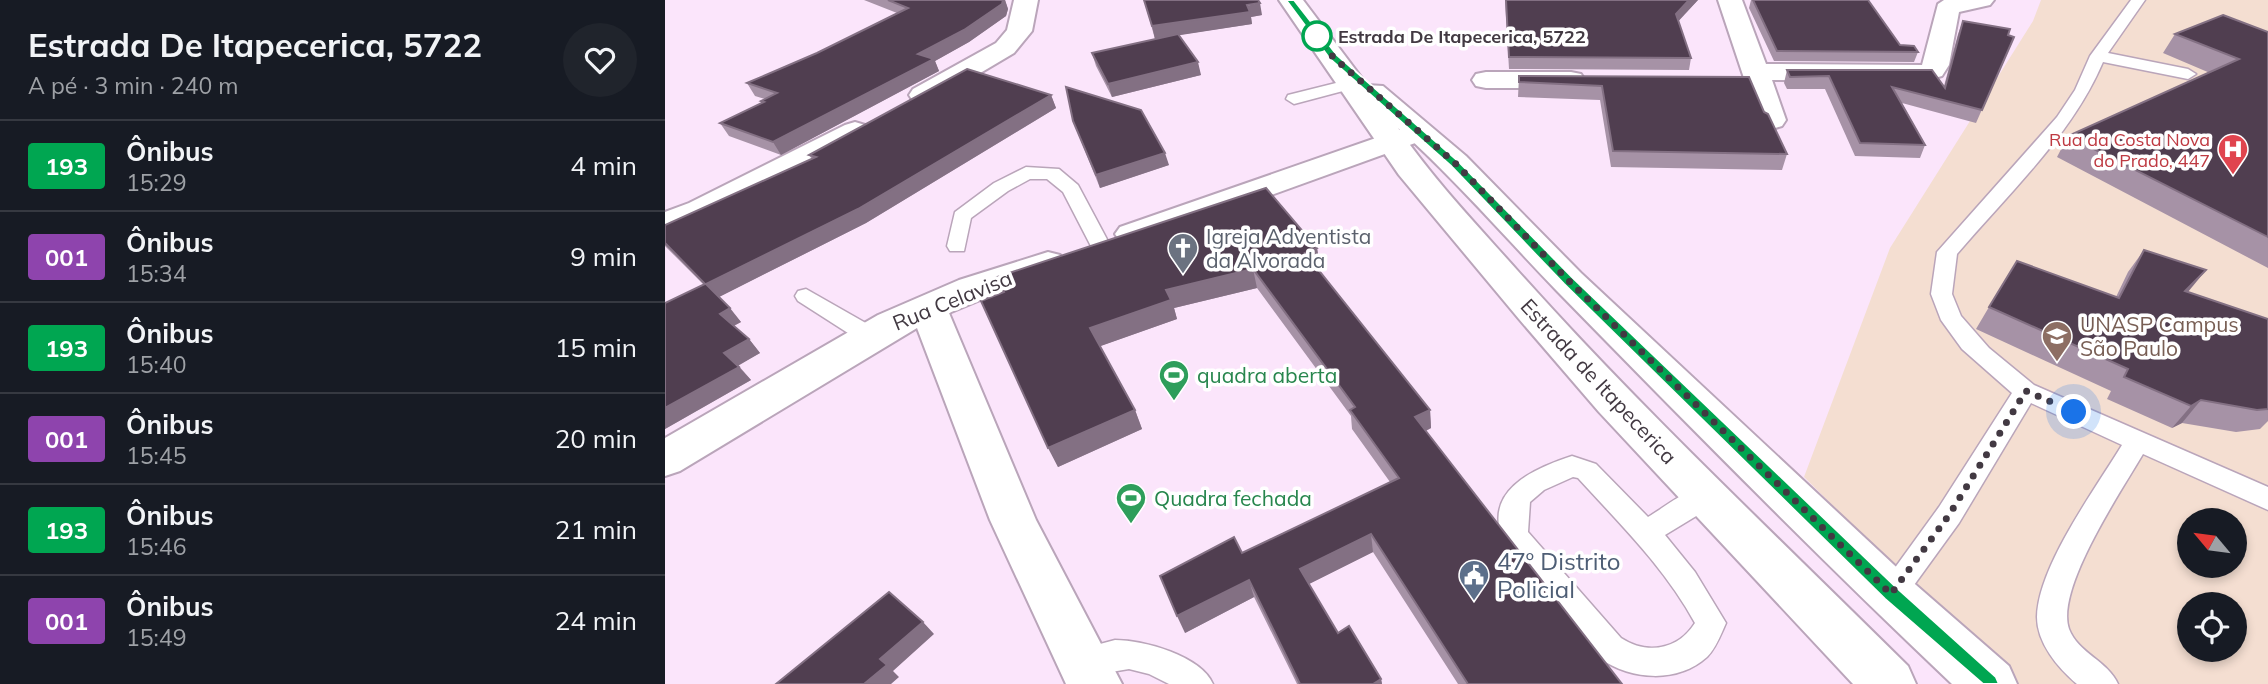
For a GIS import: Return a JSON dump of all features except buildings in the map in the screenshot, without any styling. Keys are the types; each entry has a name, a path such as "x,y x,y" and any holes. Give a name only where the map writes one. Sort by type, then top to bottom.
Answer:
{"street":[{"path":"665,224 712,204 889,113 1005,48 1019,31 1025,0"},
{"name":"Estrada de Itapecerica","path":"1291,0 1343,70 1404,136 1455,163 1569,281 1891,594 1990,684"},
{"path":"1730,0 1748,78 1772,120"},
{"path":"1748,78 1923,73 1936,65 1946,13 1942,3 1982,0"},
{"path":"1486,80 1595,80"},
{"name":"Estrada de Itapecerica","path":"1404,136 1409,168 1532,310 1889,684"},
{"name":"Rua Celavisa","path":"665,459 870,336 929,307 1404,136"},
{"path":"929,307 977,440 1029,557 1088,673"}],"lane":[{"path":"2138,0 2098,56 2083,90 2063,120 1947,252 1941,279 1944,306 1994,365 2026,391 2268,499"},
{"path":"2098,56 2188,74"},
{"path":"1294,99 1343,70"},
{"path":"957,246 962,216 1001,187 1026,173 1052,173 1071,189 1100,245"},
{"path":"806,296 870,336"},
{"path":"1891,594 1949,515 2026,391"},
{"path":"2102,684 2068,654 2057,639 2051,618 2067,565 2138,441"},
{"path":"1572,466 1587,471 1645,533 1676,568 1711,623 1694,649 1671,661 1638,663 1622,657 1610,648 1515,536 1512,519 1515,501 1526,485 1572,466"},
{"path":"1645,533 1707,496"},
{"path":"1088,673 1111,653 1133,654 1163,663 1197,684"}],"shaded area":[{"name":"UNASP Campus São Paulo","path":"2041,0 2268,0 2268,684 2013,684 1804,477 1890,248 2033,21"}],"bus line":[{"name":"193","path":"1291,0 1295,9 1333,57 1455,163 1569,281 1891,594 1990,684"}],"place":[{"name":"Estrada De Itapecerica, 5722","path":"1317,36"},
{"name":"Rua da Costa Nova do Prado, 447","path":"2233,176"},
{"name":"Igreja Adventista da Alvorada","path":"1183,275"},
{"name":"UNASP Campus São Paulo","path":"2057,363"},
{"name":"quadra aberta","path":"1174,402"},
{"name":"Quadra fechada","path":"1131,525"},
{"name":"47º Distrito Policial","path":"1474,602"}],"route":[{"path":"1317,36 1333,57 1455,163 1569,281 1891,594 1949,515 2026,391 2074,412"}]}
